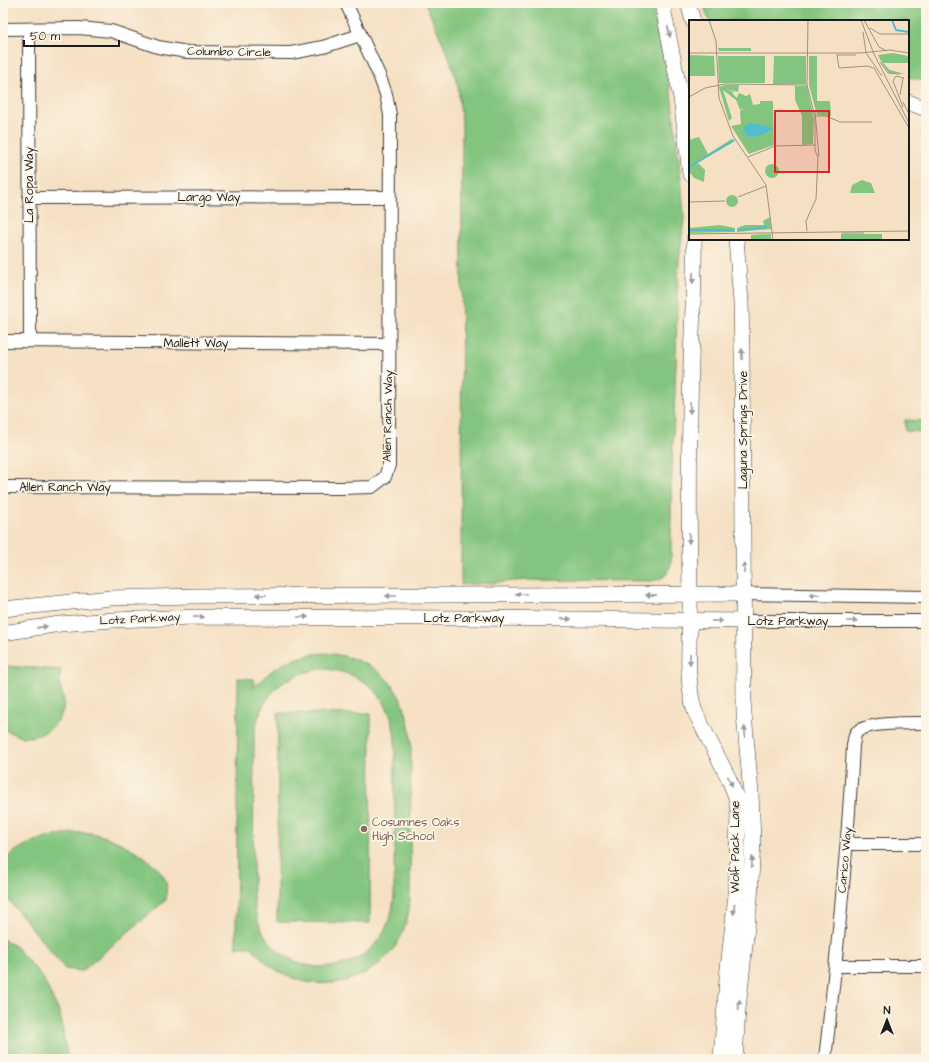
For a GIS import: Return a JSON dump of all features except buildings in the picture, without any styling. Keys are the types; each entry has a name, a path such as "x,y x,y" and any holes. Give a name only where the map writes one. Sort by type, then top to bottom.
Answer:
{"street":[{"name":"Allen Ranch Way","path":"3,487 372,487 385,477 389,465 390,115 386,94 379,75 346,3"},
{"path":"662,3 685,97 689,159"},
{"path":"688,3 693,20"},
{"name":"Columbo Circle","path":"3,29 79,28 111,31 158,47 187,52 291,53 323,47 360,35"},
{"name":"La Ropa Way","path":"29,29 30,341"},
{"path":"909,102 926,109"},
{"name":"Largo Way","path":"29,198 389,197"},
{"path":"691,620 689,561 694,240"},
{"name":"Laguna Springs Drive","path":"736,240 741,302 742,353 743,621"},
{"name":"Mallett Way","path":"3,341 389,344"},
{"name":"Lotz Parkway","path":"3,609 112,598 209,596 433,596 491,594 690,596 744,594 926,597"},
{"name":"Lotz Parkway","path":"3,633 60,624 113,620 194,617 455,617 743,621 926,621"},
{"name":"Wolf Pack Lane","path":"691,620 689,683 692,702 695,712 729,779 736,797 738,810 736,887 727,978 722,1059"},
{"name":"Wolf Pack Lane","path":"735,1059 738,1009 750,899 752,864 752,808 744,714 743,621"},
{"name":"Carico Way","path":"825,1059 836,966 847,844 853,745 856,734 862,728 871,726 926,723"},
{"path":"847,844 926,844"},
{"path":"836,966 926,966"}],"green space":[{"path":"425,3 651,3 671,93 684,219 679,261 677,298 671,494 671,563 668,571 662,578 650,581 527,580 461,585 462,124 458,87 450,59"},
{"path":"703,3 926,3 926,81 909,77 909,20 709,20"},
{"path":"905,420 926,421 926,432 905,431"},
{"path":"325,653 344,656 360,661 374,669 386,679 396,691 403,705 411,740 410,898 405,926 398,942 383,960 366,973 347,980 326,984 305,982 286,975 268,963 252,947 236,947 238,678 254,679 254,688 277,667 295,659","holes":["325,669 340,671 365,682 375,690 383,700 393,725 395,740 394,898 386,928 369,950 347,963 322,967 298,962 276,949 260,927 253,896 254,739 256,724 267,699 275,689 285,681 310,671"]},
{"path":"6,666 61,670 60,687 64,701 63,710 56,723 51,728 38,735 30,737 18,736 3,730 3,668"},
{"path":"278,713 371,714 370,923 277,922"},
{"path":"71,833 88,833 99,835 134,850 145,857 162,873 166,882 166,900 82,971 65,969 3,893 3,862 10,855 25,845 43,838"},
{"path":"3,939 16,947 43,978 60,1014 67,1059 3,1059"}],"place":[{"name":"Cosumnes Oaks High School","path":"364,829"}]}
